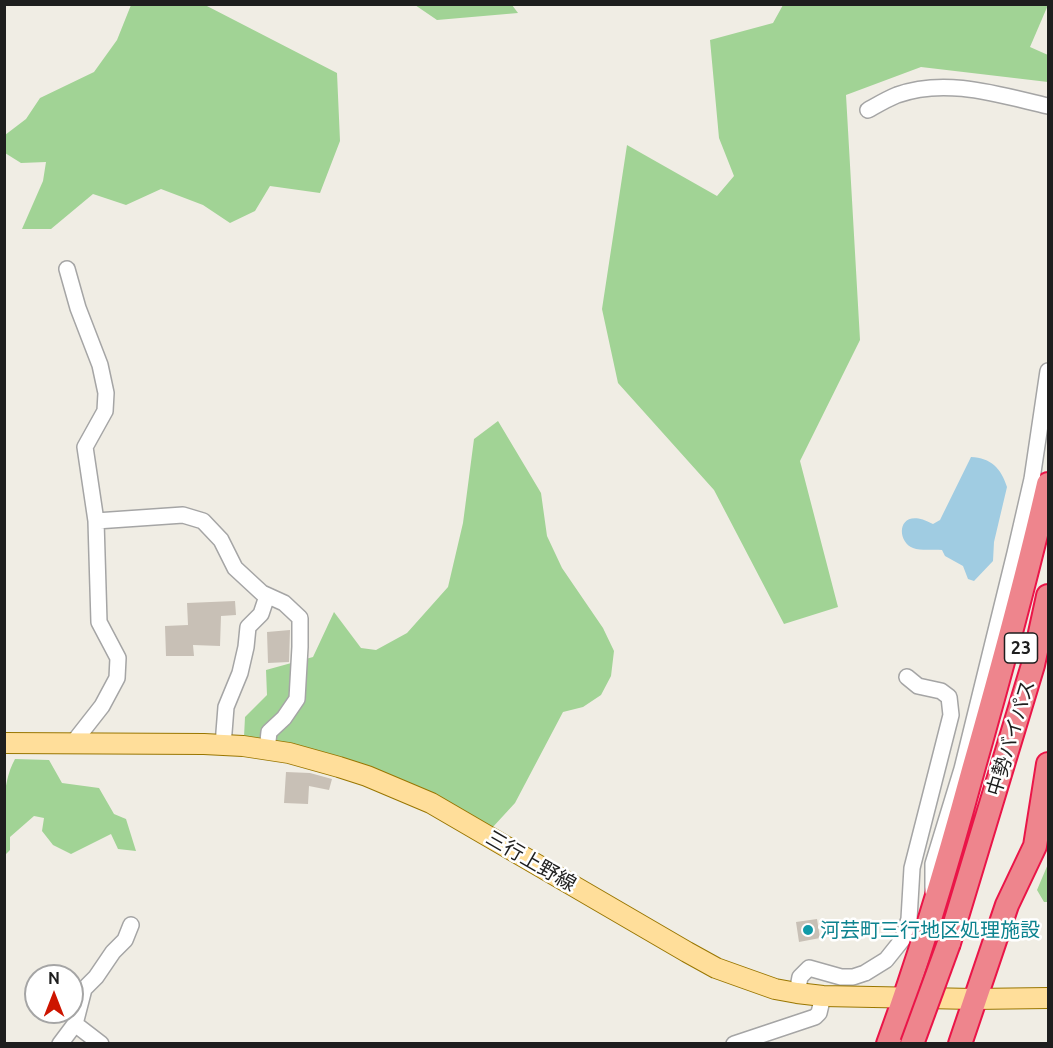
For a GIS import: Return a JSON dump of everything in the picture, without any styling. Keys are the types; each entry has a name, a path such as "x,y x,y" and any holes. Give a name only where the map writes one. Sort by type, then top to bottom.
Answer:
{"highway":[{"path":"890,1038 934,904 1015,621 1048,485"},
{"name":"中勢バイパス","path":"989,809 1026,625 1048,485"},
{"name":"中勢バイパス","path":"912,1044 949,944 1033,666 1048,596"},
{"path":"960,1042 1007,905 1042,843 1048,764"}],"main road":[{"name":"三行上野線","path":"4,743 223,745 267,750 311,759 368,776 431,804 706,962 775,989 823,996 1048,998"}],"street":[{"path":"868,110 895,96 938,88 973,89 1048,106"},
{"path":"67,269 78,308 100,365 106,393 105,411 85,447 96,521 99,622 118,658 117,678 102,706 73,743"},
{"path":"934,904 933,864 962,769 1016,553 1032,479 1048,371"},
{"path":"96,521 183,515 203,521 221,540 235,568 267,596 284,603 300,618 297,699 284,718 269,732 267,750"},
{"path":"223,745 226,707 240,674 248,627 261,614 267,596"},
{"path":"797,993 801,976 810,968 841,977 852,977 865,973 886,960 902,940 909,918 912,868 951,715 949,697 941,691 918,686 907,677"},
{"path":"84,989 125,940 131,925"},
{"path":"734,1044 815,1017 819,1013 823,996"},
{"path":"60,1044 75,1024 101,1044"}],"green space":[{"path":"131,5 205,5 337,73 340,141 320,193 270,186 255,211 230,223 203,205 161,189 126,205 93,194 51,229 22,229 43,181 46,162 21,163 5,153 5,135 26,119 40,98 94,72 117,40"},
{"path":"415,5 512,5 518,13 437,20"},
{"path":"783,5 1048,5 1030,47 1048,55 1048,82 921,67 846,95 860,340 800,461 838,607 784,624 714,490 618,383 602,309 627,145 717,196 734,176 719,138 710,40 773,23"},
{"path":"498,421 541,493 547,536 562,568 603,628 614,651 611,676 601,695 583,707 563,712 515,803 492,828 244,737 245,717 267,695 266,670 313,657 334,612 361,648 376,650 407,633 448,587 463,523 474,439"},
{"path":"15,759 49,760 62,783 99,788 114,814 126,819 136,851 118,849 111,834 71,854 53,845 42,831 44,818 34,816 10,837 10,850 5,855 5,793"},
{"path":"1048,864 1048,902 1044,902 1037,890"}],"water":[{"path":"971,457 984,459 994,465 1002,474 1007,487 994,542 993,561 974,581 968,579 963,566 945,556 942,550 913,548 907,544 902,532 906,521 912,518 933,524 940,520"}],"building":[{"path":"235,601 236,615 221,616 220,646 193,645 194,656 166,656 165,626 188,625 187,603"},
{"path":"290,630 289,662 268,663 267,632"},
{"path":"286,772 310,773 332,779 329,790 309,786 308,804 284,803"},
{"name":"河芸町三行地区処理施設","path":"817,919 820,938 799,942 796,922"}],"place":[{"name":"河芸町三行地区処理施設","path":"808,930"}]}
